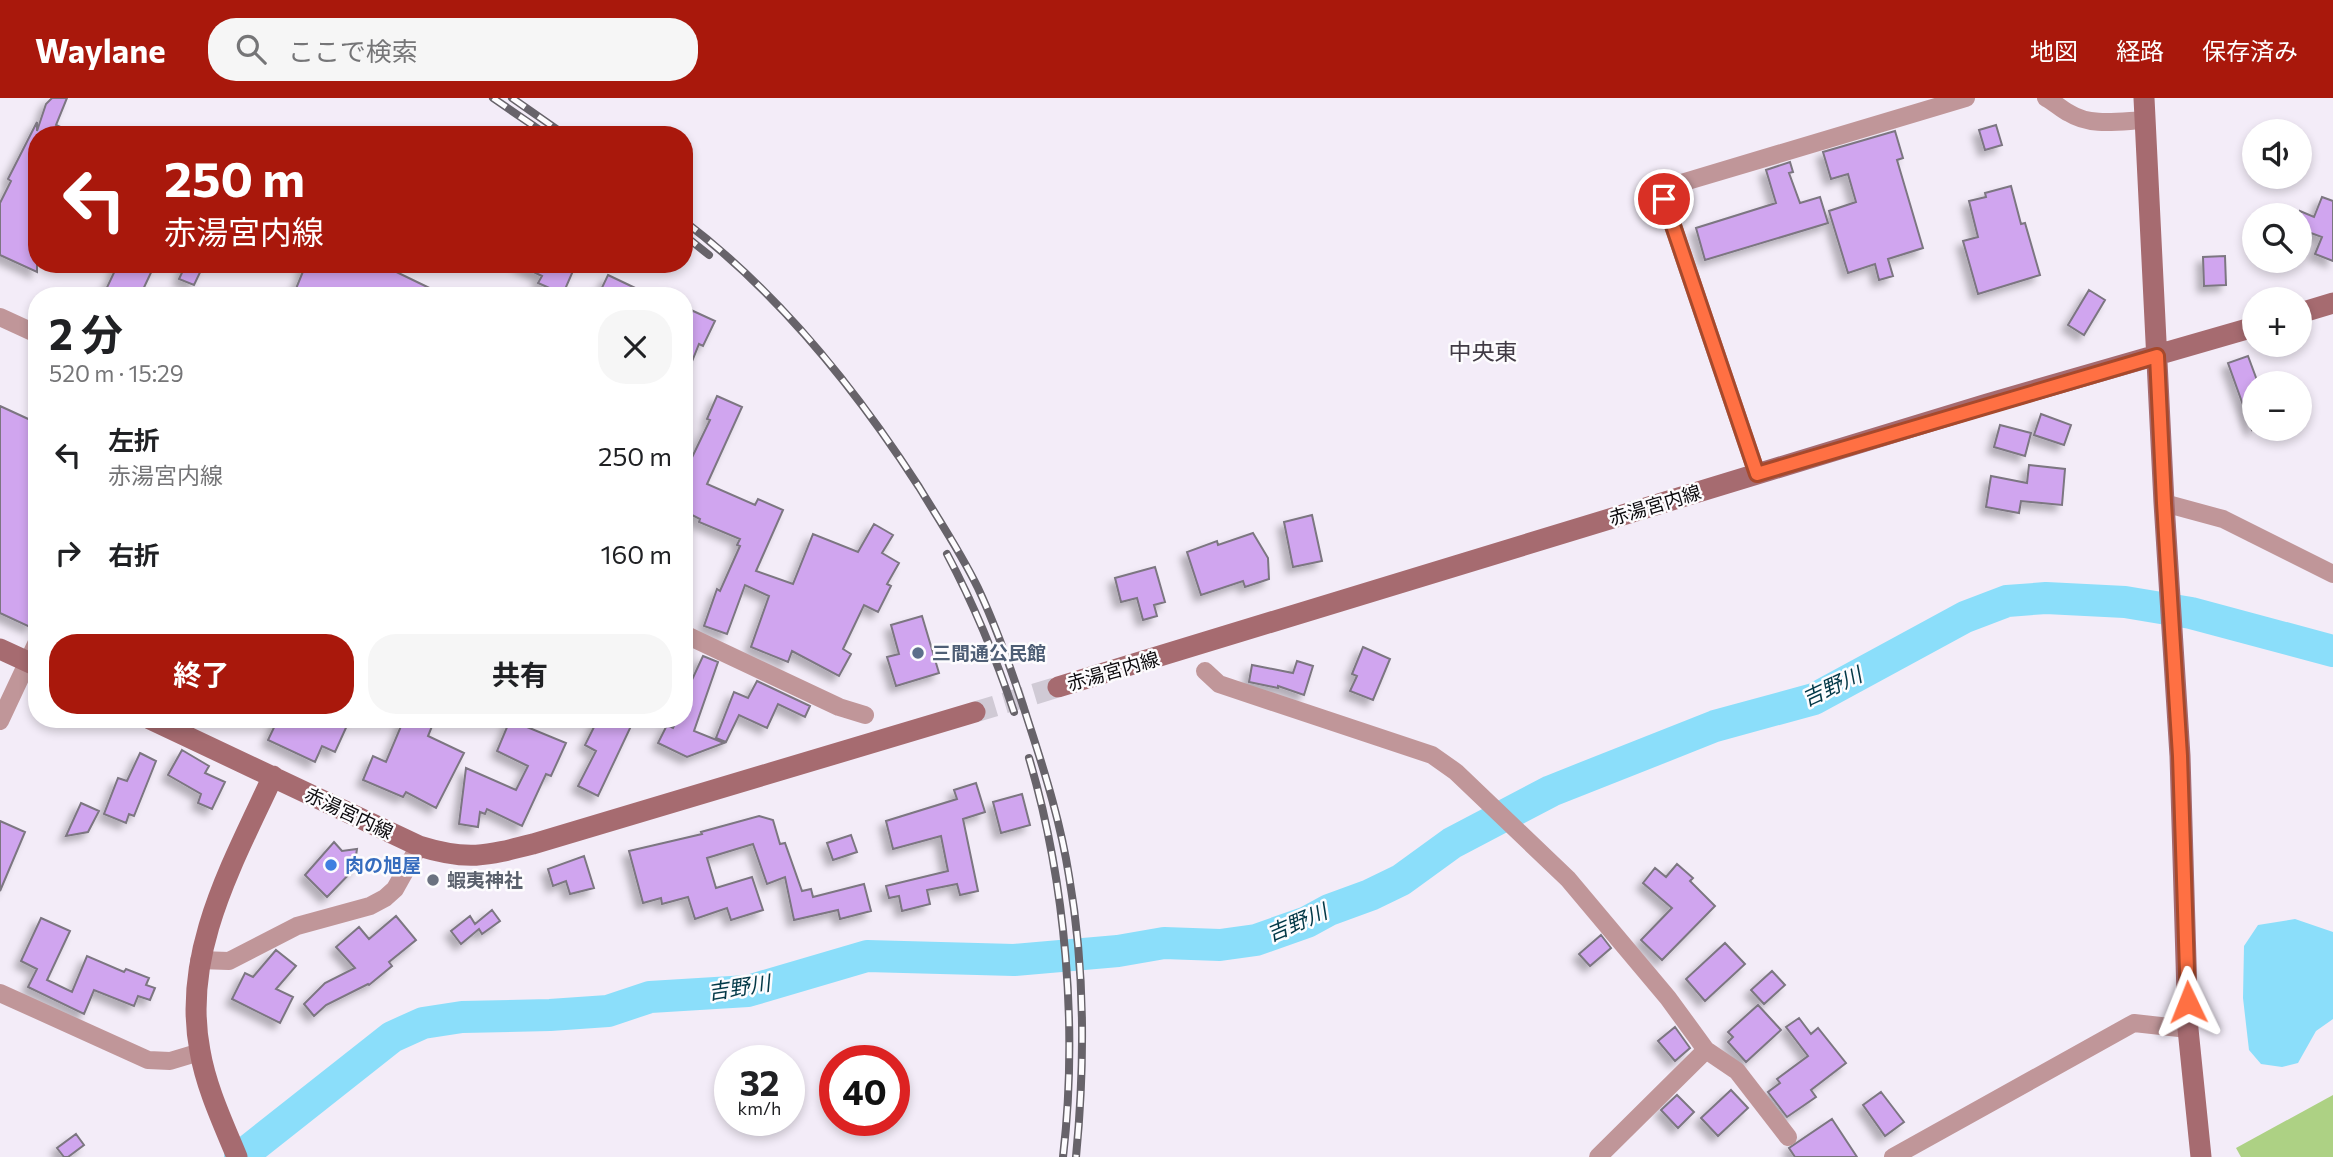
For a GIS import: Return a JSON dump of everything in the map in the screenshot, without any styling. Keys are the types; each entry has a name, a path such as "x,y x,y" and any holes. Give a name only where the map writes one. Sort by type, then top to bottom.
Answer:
{"main road":[{"path":"2144,98 2164,503 2180,756 2189,1029 2201,1157"},
{"path":"2312,309 2333,303"},
{"name":"赤湯宮内線","path":"1058,687 1757,474 2242,331"},
{"path":"0,649 28,662"},
{"name":"赤湯宮内線","path":"169,728 419,846 456,855 474,856 498,853 975,712"},
{"path":"237,1157 213,1097 200,1052 194,1006 199,960 212,913 272,776"}],"street":[{"path":"1757,474 1663,194 1966,98"},
{"path":"2046,98 2070,114 2084,119 2099,122 2145,120"},
{"path":"0,317 28,330"},
{"path":"2164,503 2223,519 2333,574"},
{"path":"693,638 839,707 865,715"},
{"path":"0,721 28,671"},
{"path":"1205,671 1219,684 1432,755 1456,772 1568,879 1668,998 1706,1050 1737,1071 1788,1138"},
{"path":"199,960 229,961 297,926 370,906 395,889 419,846"},
{"path":"0,993 148,1060 170,1061 200,1052"},
{"path":"1893,1157 2134,1023 2189,1029"},
{"path":"1598,1157 1706,1050"}],"green space":[{"path":"2333,1095 2333,1157 2241,1157 2236,1148"}],"water":[{"path":"2295,919 2333,932 2333,1019 2316,1031 2298,1063 2282,1067 2261,1064 2249,1050 2243,998 2244,946 2258,925"}],"building":[{"path":"52,98 67,98 56,125 58,126 39,126 46,104"},
{"path":"1996,125 2002,145 1985,150 1979,130"},
{"path":"1895,131 1903,158 1897,160 1923,248 1888,259 1893,276 1879,280 1875,264 1848,273 1829,211 1856,202 1848,174 1831,179 1823,152"},
{"path":"28,140 28,268 0,255 0,203 11,181 8,179"},
{"path":"1790,162 1793,172 1789,173 1800,203 1820,197 1828,223 1705,260 1696,228 1776,203 1766,170"},
{"path":"2011,186 2021,224 2025,223 2040,275 1978,294 1963,241 1978,237 1969,201 1986,197 1985,193"},
{"path":"2322,197 2333,201 2333,261 2315,254 2322,237 2312,233 2312,216 2314,217"},
{"path":"2225,256 2226,285 2204,286 2203,257"},
{"path":"114,273 151,273 144,287 107,287"},
{"path":"182,273 200,273 194,285 179,279"},
{"path":"302,273 399,273 427,287 297,287"},
{"path":"536,273 572,273 566,287 547,287 538,283 542,276"},
{"path":"608,275 633,287 602,287"},
{"path":"2089,290 2105,300 2084,335 2068,325"},
{"path":"693,311 715,321 703,346 699,344 693,359"},
{"path":"2248,357 2254,371 2242,371 2242,402 2228,363"},
{"path":"717,396 742,407 707,484 755,505 758,499 783,510 756,571 793,584 813,534 858,552 874,524 893,535 882,553 899,563 887,584 891,586 878,612 864,605 843,649 851,654 839,676 792,651 788,662 751,647 769,596 745,585 727,634 704,626 717,589 720,591 740,546 737,545 740,539 699,522 700,519 693,516 693,455 710,420 707,419"},
{"path":"0,406 28,419 28,626 0,613"},
{"path":"2041,414 2071,425 2064,445 2034,435"},
{"path":"2000,425 2031,433 2025,456 1994,447"},
{"path":"2029,465 2065,469 2062,505 2021,501 2019,513 1986,507 1991,476 2027,483"},
{"path":"1312,515 1322,561 1293,567 1284,522"},
{"path":"1253,533 1268,558 1269,579 1245,587 1243,581 1201,595 1187,552 1217,541 1218,545"},
{"path":"1155,567 1165,602 1154,605 1157,616 1143,620 1137,598 1121,602 1115,578"},
{"path":"922,616 939,673 896,686 887,657 899,654 891,625"},
{"path":"1363,647 1390,659 1373,700 1350,691 1357,676 1352,674"},
{"path":"703,656 718,662 694,731 724,743 687,757 658,743 666,728 693,728 693,678"},
{"path":"1297,661 1313,666 1304,695 1278,686 1249,682 1252,665 1293,673"},
{"path":"757,681 810,706 805,717 778,704 767,728 739,715 726,742 716,738 734,692 748,698"},
{"path":"274,728 346,728 335,752 322,746 315,762 268,740"},
{"path":"400,728 431,728 428,736 464,753 436,808 406,792 403,797 363,780 373,756 386,762"},
{"path":"507,728 529,728 566,743 551,776 546,774 522,826 487,809 485,814 480,812 478,827 459,824 466,768 516,790 528,766 497,751"},
{"path":"594,728 630,728 598,796 578,786 596,751 585,745"},
{"path":"182,750 209,766 205,773 225,782 212,809 198,803 201,794 168,775"},
{"path":"140,753 156,761 134,816 129,814 126,823 104,814 118,778 127,781"},
{"path":"976,783 985,812 963,819 978,891 960,895 957,884 927,890 930,904 902,911 899,896 889,898 886,886 948,871 941,836 893,849 886,821 957,799 954,790"},
{"path":"1022,794 1030,825 1001,833 993,802"},
{"path":"81,803 99,811 88,832 66,836"},
{"path":"759,816 773,820 780,844 785,843 802,891 811,889 813,897 864,884 871,911 840,919 838,910 794,920 785,877 767,884 753,844 707,858 716,888 752,877 763,910 731,920 727,908 695,919 688,897 662,904 661,898 643,903 629,851 702,834 701,832"},
{"path":"0,821 25,832 0,891"},
{"path":"851,835 857,852 833,860 827,843"},
{"path":"334,842 342,851 357,849 355,862 358,865 327,897 305,875"},
{"path":"584,856 594,888 570,894 566,881 553,886 548,869"},
{"path":"1677,864 1693,878 1690,881 1715,906 1662,960 1641,940 1672,908 1643,883 1655,868 1666,877"},
{"path":"492,910 500,921 482,934 479,929 461,944 451,931 470,916 475,924"},
{"path":"396,916 416,940 389,962 392,966 369,985 326,1005 314,1016 304,1004 325,983 355,968 336,947 359,927 369,939"},
{"path":"41,918 70,931 47,980 72,992 87,956 124,972 126,969 149,978 146,985 155,988 150,1000 138,996 134,1006 94,990 84,1014 28,987 37,969 21,961"},
{"path":"1601,935 1611,948 1590,966 1579,954"},
{"path":"1725,943 1745,964 1705,1001 1686,979"},
{"path":"276,950 296,966 276,989 293,997 280,1023 232,999 245,973 253,977"},
{"path":"1772,971 1785,985 1764,1004 1751,990"},
{"path":"1758,1005 1781,1030 1746,1062 1728,1042 1733,1037 1728,1032"},
{"path":"1799,1018 1811,1034 1818,1028 1846,1063 1811,1090 1816,1097 1787,1117 1768,1092 1780,1083 1777,1079 1808,1056 1786,1027"},
{"path":"1675,1027 1690,1048 1675,1061 1658,1041"},
{"path":"1731,1090 1748,1108 1718,1136 1701,1118"},
{"path":"1881,1092 1904,1122 1885,1136 1863,1105"},
{"path":"1677,1095 1694,1112 1678,1128 1661,1110"},
{"path":"1832,1119 1857,1157 1795,1157 1789,1148"},
{"path":"76,1134 84,1145 64,1157 57,1148"}],"waterway":[{"name":"吉野川","path":"240,1157 392,1037 423,1023 462,1017 608,1011 650,997 748,991 867,956 1014,960 1118,951 1164,943 1220,945 1256,940 1307,922 1401,880 1452,843 1551,791 1715,726 1814,699 1965,617 2007,601 2046,598 2125,602 2191,613 2333,651"}],"tunnel":[{"path":"975,712 1058,687"}],"railway":[{"path":"493,98 534,126"},
{"path":"512,98 552,126"},
{"path":"693,228 752,279 842,378 919,487 964,562 993,622 1047,782 1069,876 1078,946 1082,1016 1076,1157"},
{"path":"693,242 709,255"},
{"path":"947,554 984,632 1014,712"},
{"path":"1029,758 1052,855 1066,956 1069,1058 1063,1157"}],"place":[{"name":"三間通公民館","path":"918,653"},
{"name":"肉の旭屋","path":"331,865"},
{"name":"蝦夷神社","path":"433,880"}],"district":[{"name":"中央東","path":"1483,352"}],"route":[{"path":"1664,199 1757,474 2157,356 2180,756 2188,1002"}]}
